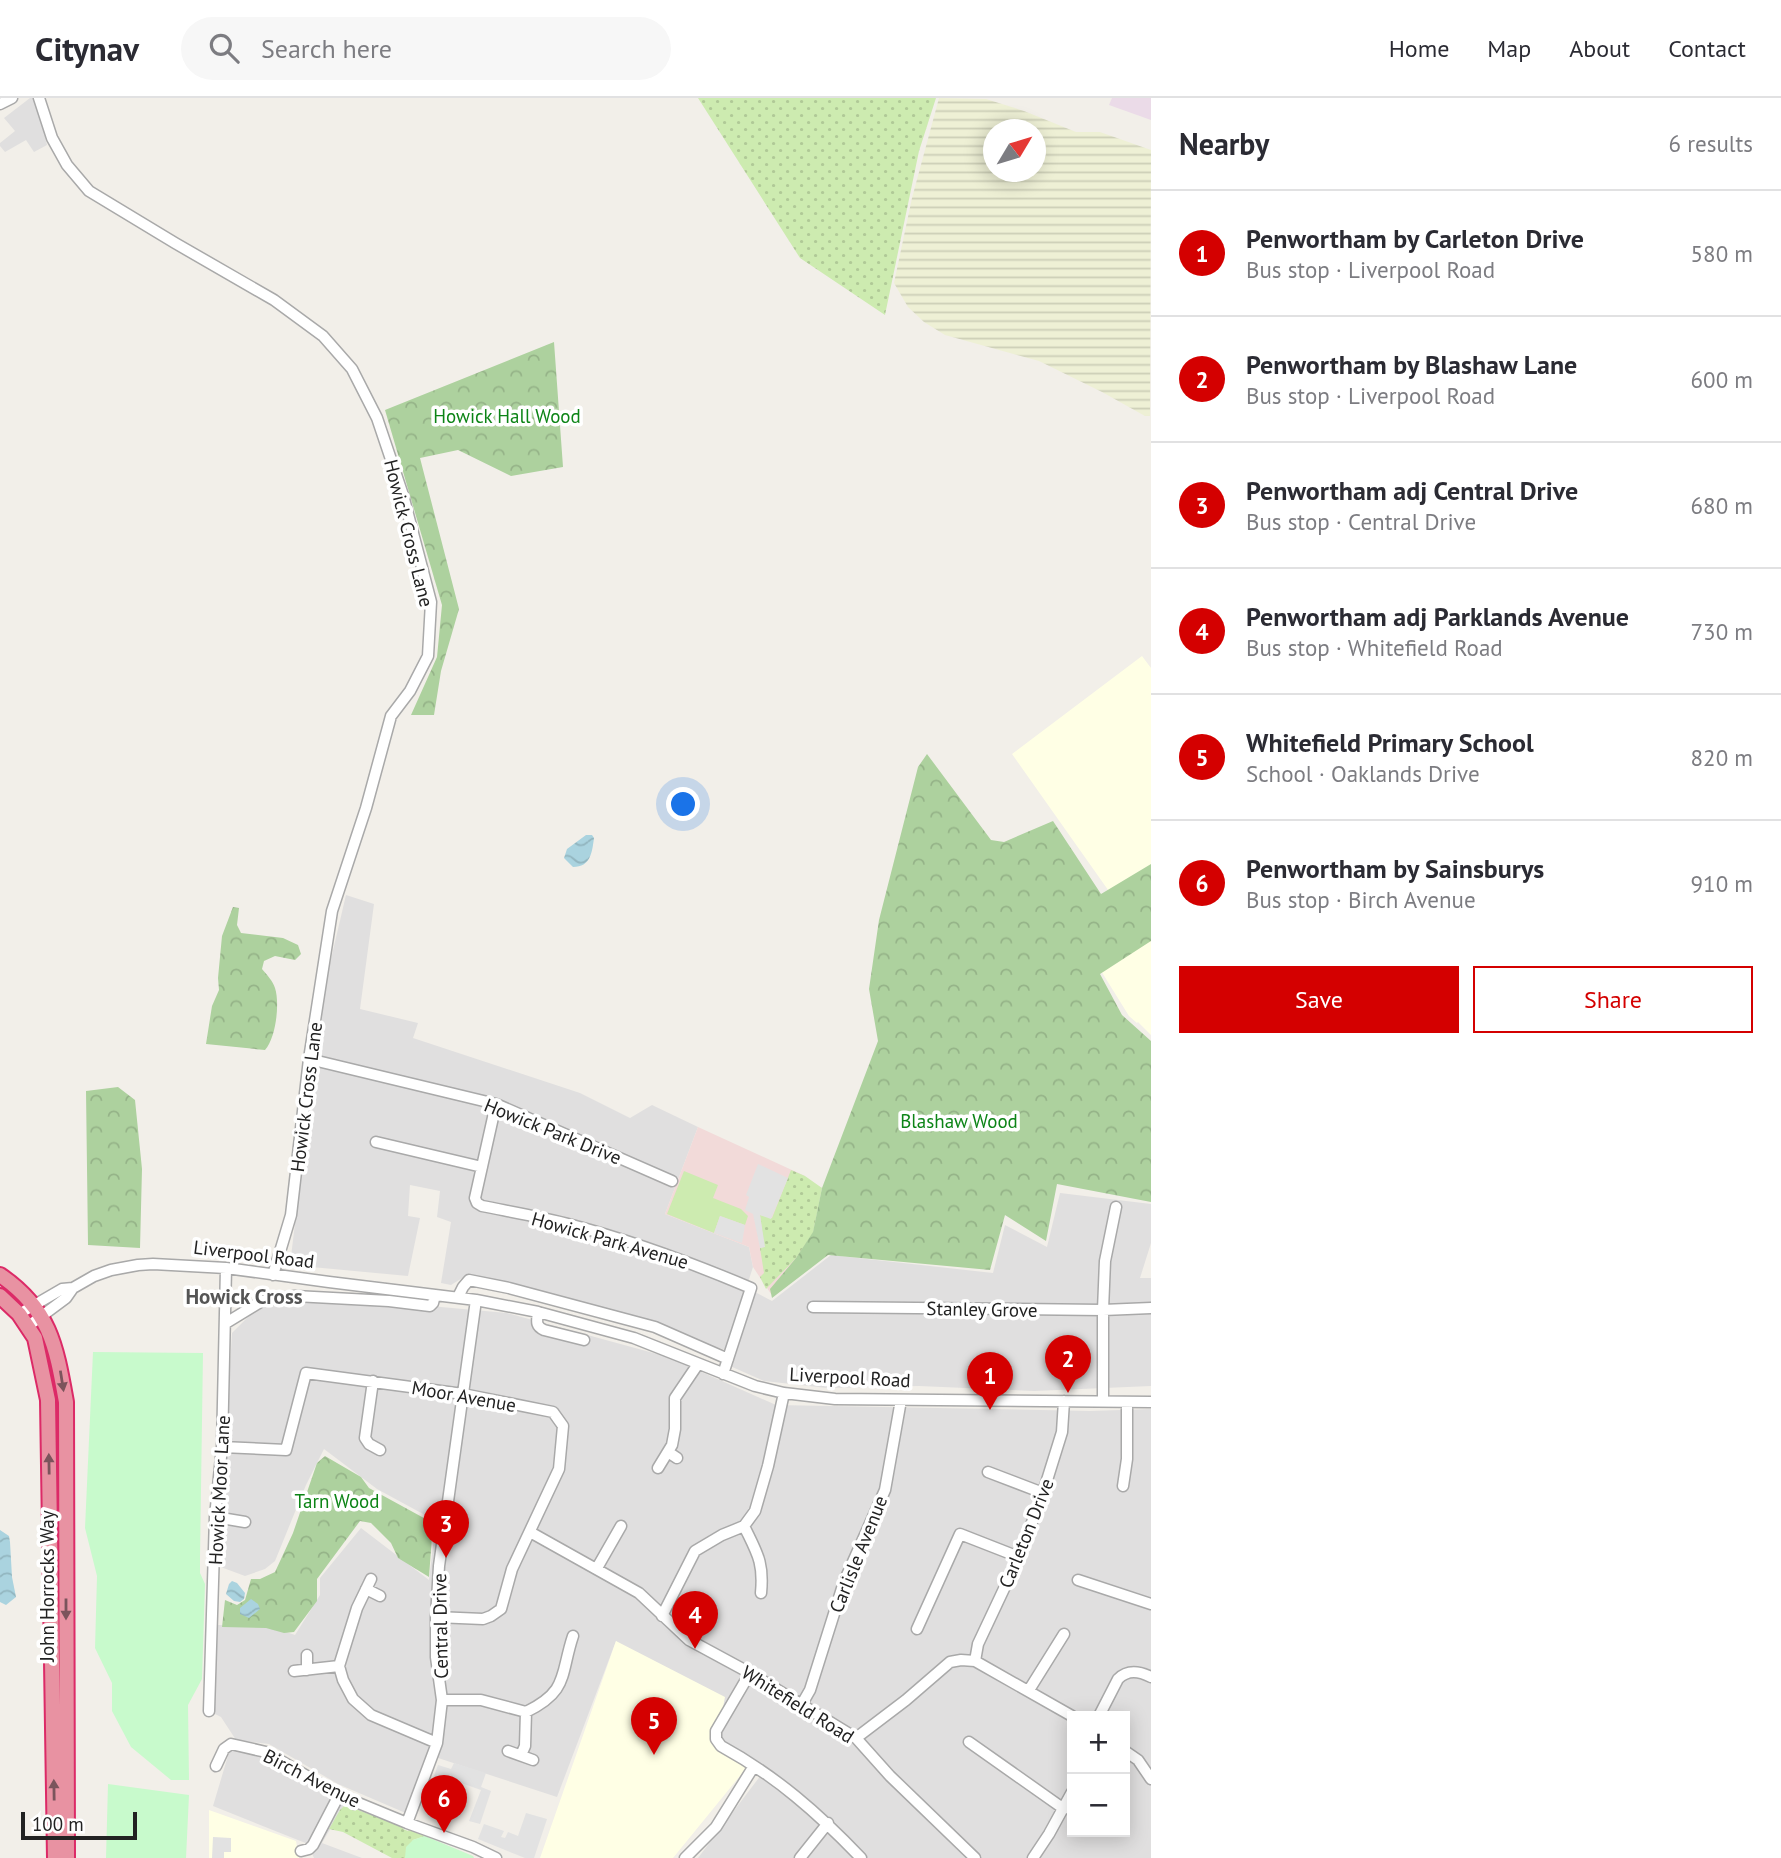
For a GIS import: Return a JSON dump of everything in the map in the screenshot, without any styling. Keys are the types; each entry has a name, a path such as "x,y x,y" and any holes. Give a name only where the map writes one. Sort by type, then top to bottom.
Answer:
{"highway":[{"path":"0,1275 25,1294 38,1311"},
{"path":"0,1296 23,1321"},
{"name":"John Horrocks Way","path":"38,1311 55,1347 66,1402 67,1858"},
{"name":"John Horrocks Way","path":"23,1321 37,1345 48,1400 55,1858"}],"street":[{"path":"0,104 12,98"},
{"name":"Howick Cross Lane","path":"39,98 52,138 66,165 89,191 274,300 323,336 352,369 377,418 403,495 431,602 428,656 410,691 391,716 366,808 332,911 309,1059 291,1214 273,1275"},
{"name":"Howick Park Drive","path":"309,1059 496,1104 672,1181"},
{"name":"Howick Park Avenue","path":"496,1104 475,1198 477,1203 570,1225 648,1248 751,1288 723,1374"},
{"path":"376,1142 482,1167"},
{"path":"1103,1402 1102,1310 1105,1261 1116,1208"},
{"name":"Liverpool Road","path":"23,1321 66,1298 73,1288 111,1270 138,1265 226,1268 458,1297 538,1312 634,1338 755,1386 784,1393 835,1399 1151,1402"},
{"name":"Howick Moor Lane","path":"209,1712 215,1517 222,1447 226,1268"},
{"path":"458,1297 469,1280 509,1288 655,1327 728,1359"},
{"name":"Liverpool Road","path":"226,1323 262,1301 295,1296 430,1306 435,1295"},
{"name":"Central Drive","path":"407,1823 437,1743 442,1700 436,1657 436,1616 442,1537 476,1300"},
{"name":"Stanley Grove","path":"813,1307 1102,1310 1151,1308"},
{"path":"538,1312 537,1324 544,1331 584,1340"},
{"path":"658,1468 672,1455 676,1429 675,1398 698,1364"},
{"name":"Moor Avenue","path":"222,1447 286,1450 306,1374 463,1394 553,1412 563,1426 559,1469 512,1569 501,1609 494,1620 488,1623 483,1619 436,1616"},
{"path":"373,1381 365,1438 369,1444 380,1450"},
{"path":"662,1616 695,1551 744,1526 755,1511 784,1393"},
{"name":"Carlisle Avenue","path":"802,1704 810,1690 844,1582 885,1490 901,1400"},
{"name":"Carleton Drive","path":"975,1661 978,1644 1018,1557 1043,1493 1062,1432 1064,1401"},
{"path":"1123,1486 1128,1458 1127,1402"},
{"path":"988,1472 1043,1493"},
{"path":"215,1517 245,1522"},
{"path":"597,1568 621,1526"},
{"path":"744,1526 763,1572 761,1593"},
{"name":"Whitefield Road","path":"530,1532 639,1593 689,1640 750,1673 856,1738 890,1776 975,1858"},
{"path":"917,1629 960,1534 1018,1557"},
{"path":"371,1579 357,1608 339,1666 343,1680 353,1699 371,1716 437,1743"},
{"path":"1079,1580 1151,1604"},
{"path":"366,1589 380,1597"},
{"path":"1029,1690 1064,1634"},
{"path":"442,1700 481,1700 526,1712 541,1705 554,1694 565,1672 573,1636"},
{"path":"307,1656 307,1670"},
{"path":"856,1738 950,1662 961,1660 975,1661 1067,1713"},
{"path":"294,1671 339,1666"},
{"path":"1101,1711 1122,1675 1130,1671 1151,1677"},
{"path":"750,1673 716,1731 716,1740 721,1746 790,1791 828,1823 861,1858"},
{"path":"521,1755 526,1712"},
{"path":"969,1742 1063,1809"},
{"name":"Birch Avenue","path":"216,1766 224,1749 231,1744 266,1752 339,1795 496,1858"},
{"path":"508,1751 533,1759"},
{"path":"1130,1754 1138,1760 1151,1779"},
{"path":"685,1858 716,1827 754,1766"},
{"path":"305,1853 313,1845 339,1795"},
{"path":"1033,1858 1067,1801"},
{"path":"800,1858 828,1823"}],"shaded area":[{"path":"30,98 36,98 47,145 34,152 26,140 5,152 0,143 15,131 4,118"},
{"path":"939,98 986,99 1044,119 983,119 983,182 1046,182 1046,120 1076,132 1100,132 1151,150 1150,416 1145,416 1039,361 945,335 924,322 908,307 894,283 912,198"},
{"path":"1112,98 1151,98 1151,120 1109,105"},
{"path":"1142,656 1151,668 1151,1035 1129,1016 1098,966 1142,938 1012,754"},
{"path":"346,895 374,904 360,1009 418,1023 413,1038 580,1093 630,1118 652,1105 698,1127 665,1214 749,1247 753,1267 726,1350 467,1275 451,1285 441,1283 451,1222 437,1217 440,1191 410,1185 408,1216 420,1218 408,1276 290,1265 323,993"},
{"path":"698,1127 805,1176 809,1265 771,1294 753,1267 749,1247 665,1214"},
{"path":"758,1164 788,1178 771,1219 760,1215 765,1247 760,1248 753,1214 745,1210 749,1197 746,1195"},
{"path":"1060,1193 1151,1204 1151,1243 1140,1278 1151,1278 1151,1386 1034,1391 919,1386 827,1388 764,1381 730,1366 753,1291 772,1301 831,1255 993,1273 1005,1225 1047,1247"},
{"path":"720,1216 745,1225 742,1243 714,1233"},
{"path":"306,1300 507,1313 668,1357 776,1405 1090,1411 1151,1409 1151,1858 698,1858 761,1775 716,1744 616,1641 557,1797 429,1755 408,1814 338,1784 269,1744 236,1740 221,1717 209,1711 218,1625 269,1626 295,1635 320,1595 320,1578 361,1528 429,1580 436,1521 377,1489 324,1449 275,1561 265,1569 245,1576 218,1566 232,1333 263,1305"},
{"path":"616,1641 725,1697 716,1744 748,1766 673,1858 540,1858"},
{"path":"230,1749 274,1760 337,1797 345,1804 322,1843 362,1858 314,1858 308,1844 213,1806"},
{"path":"454,1763 486,1773 481,1787 491,1791 480,1824 469,1821 481,1790 447,1778 437,1806 426,1806 426,1798 438,1765 451,1769"},
{"path":"209,1810 296,1841 299,1858 209,1858"},
{"path":"526,1813 547,1819 534,1858 525,1858 478,1839 484,1824 504,1831 501,1837 505,1838 508,1832 518,1836"},
{"path":"213,1837 231,1838 231,1852 224,1852 224,1858 212,1858"}],"green space":[{"path":"698,98 936,98 919,151 885,315 800,258"},
{"name":"Howick Hall Wood","path":"554,342 563,467 511,476 458,450 420,458 459,609 441,671 434,715 411,715 437,657 442,605 385,410"},
{"name":"Blashaw Wood","path":"927,754 991,840 1004,842 1053,821 1101,894 1151,864 1151,941 1100,974 1122,1015 1151,1041 1151,1202 1057,1184 1046,1241 1005,1215 990,1270 828,1255 772,1298 770,1289 813,1232 822,1188 878,1041 869,989 879,920 918,767"},
{"path":"233,907 239,908 237,925 241,933 283,938 298,945 301,954 295,960 275,956 264,961 262,969 274,985 277,1002 274,1029 265,1050 206,1044 212,1006 219,990 222,936"},
{"path":"118,1087 135,1100 142,1169 140,1248 88,1245 86,1091"},
{"path":"791,1170 822,1188 813,1233 796,1258 766,1289 760,1277 764,1273 760,1248 764,1247 760,1215 772,1218"},
{"path":"684,1171 718,1185 713,1198 741,1209 748,1216 745,1225 720,1216 714,1233 667,1214"},
{"path":"93,1352 203,1353 200,1573 205,1584 202,1679 188,1705 189,1780 171,1780 131,1747 112,1711 112,1683 95,1648 97,1576 85,1528"},
{"name":"Tarn Wood","path":"325,1456 361,1477 369,1488 433,1523 429,1577 398,1558 391,1543 371,1523 360,1521 317,1579 317,1601 294,1632 222,1627 225,1600 237,1605 245,1600 251,1579 260,1579 275,1572 293,1533 317,1463"},
{"path":"108,1784 189,1795 186,1858 106,1858"},
{"path":"345,1805 425,1836 413,1840 405,1858 392,1858 343,1832 329,1829"},
{"path":"425,1836 474,1858 405,1858 406,1847 413,1840"}],"water":[{"path":"586,835 592,835 594,838 590,858 584,864 573,867 564,858 567,849"},
{"path":"0,1530 9,1536 16,1597 6,1605 0,1602"},
{"path":"232,1581 245,1593 240,1602 234,1601 226,1594"},
{"path":"251,1599 260,1609 249,1618 240,1614 240,1608"}],"place":[{"name":"Penwortham by Blashaw Lane","path":"1068,1393"},
{"name":"Penwortham by Carleton Drive","path":"990,1410"},
{"name":"Penwortham adj Central Drive","path":"446,1558"},
{"name":"Penwortham adj Parklands Avenue","path":"695,1649"},
{"name":"Whitefield Primary School","path":"654,1755"},
{"name":"Penwortham by Sainsburys","path":"444,1833"}],"district":[{"name":"Howick Cross","path":"244,1296"}]}
